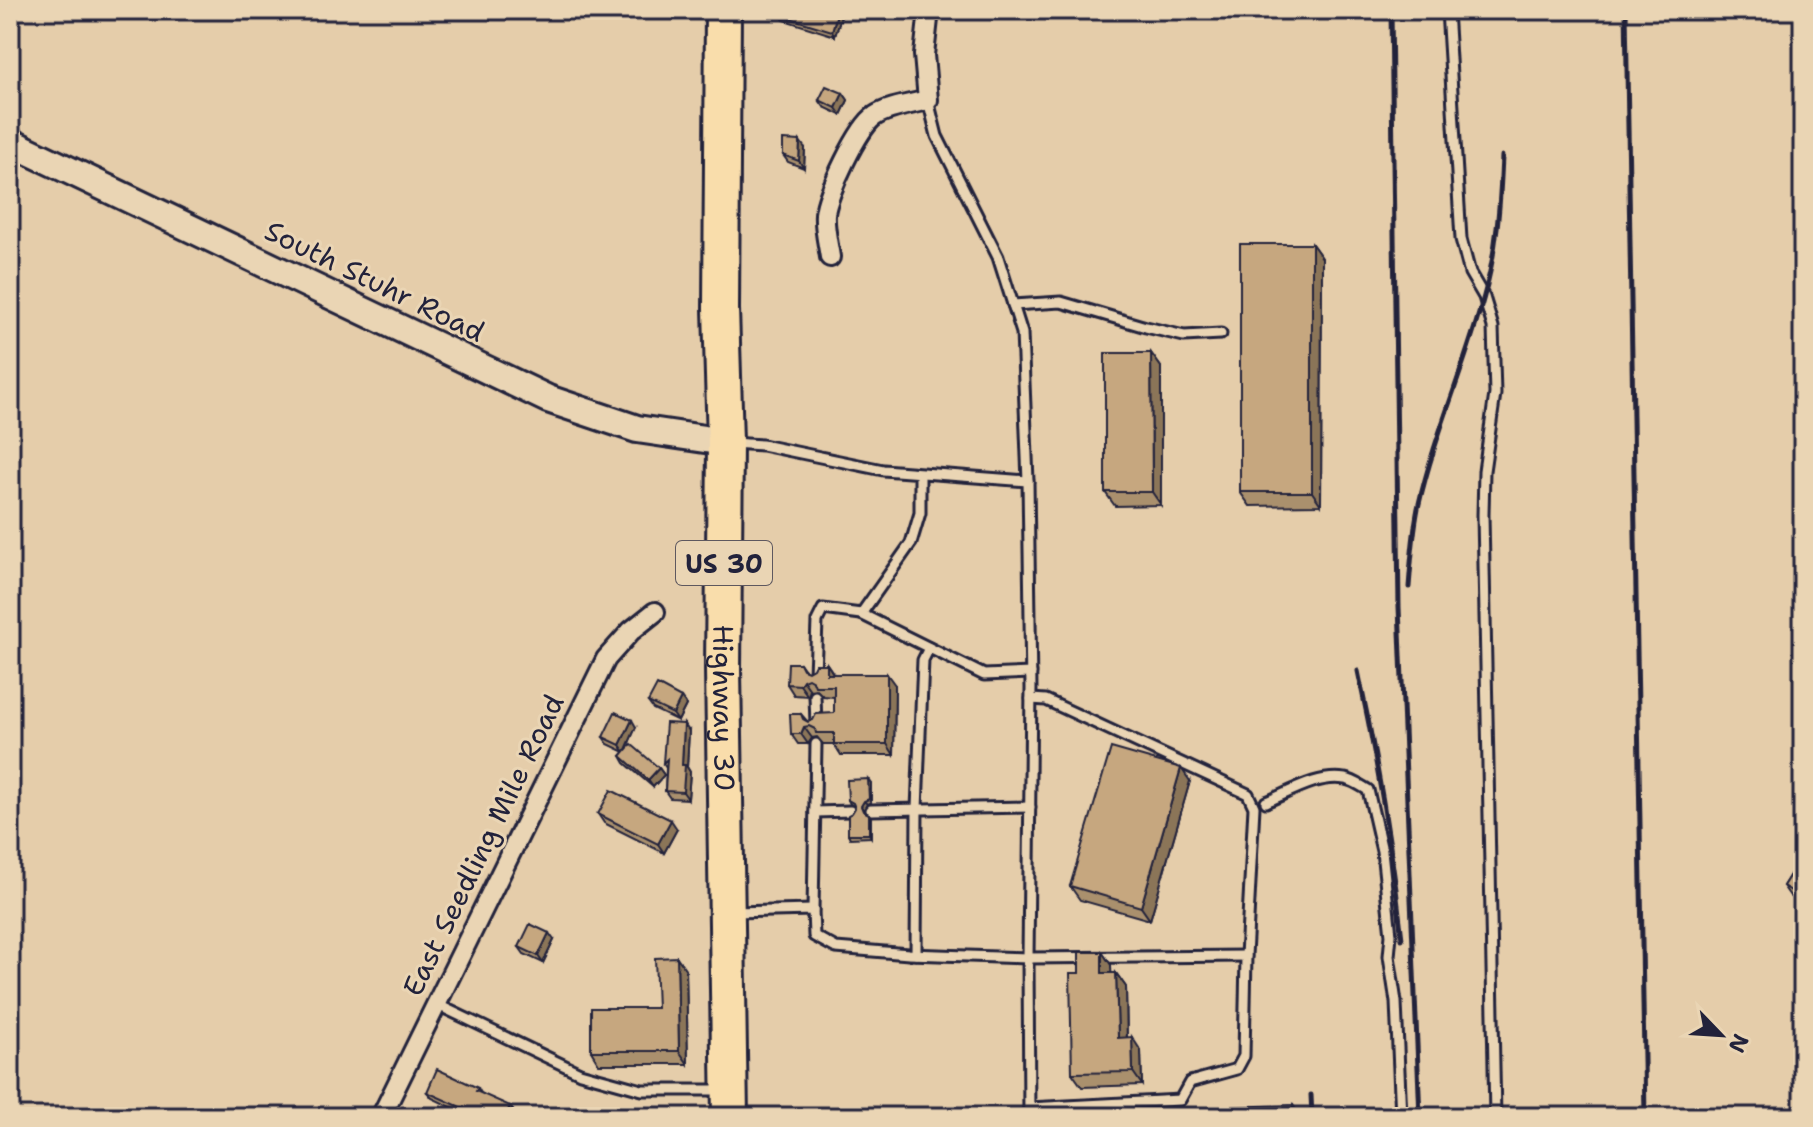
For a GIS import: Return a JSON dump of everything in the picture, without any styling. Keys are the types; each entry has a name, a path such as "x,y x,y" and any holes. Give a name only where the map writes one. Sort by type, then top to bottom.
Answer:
{"highway":[{"name":"Highway 30","path":"723,10 723,670 730,1103"}],"main road":[{"name":"South Stuhr Road","path":"10,142 548,399 637,429 725,442"}],"street":[{"path":"830,257 825,211 837,176 864,127 879,113 928,100 924,55 929,10"},
{"name":"East Seedling Mile Road","path":"381,1117 606,659 631,631 655,612"}],"lane":[{"path":"1447,10 1461,239 1470,273 1484,297 1493,327 1495,394 1484,471 1483,515 1495,1117"},
{"path":"928,100 937,136 998,257 1022,333 1031,673 1029,1112 1180,1100 1190,1082 1237,1069 1244,1056 1254,807 1248,794 1046,700 1031,699"},
{"path":"1013,305 1061,302 1184,336 1221,334"},
{"path":"725,442 762,445 868,468 1028,481"},
{"path":"861,614 911,543 920,513 920,474"},
{"path":"815,674 817,621 823,609 861,614 984,675 1031,673"},
{"path":"916,954 917,809 923,660 929,648"},
{"path":"815,696 816,725"},
{"path":"816,744 814,936 836,948 1028,958 1246,956"},
{"path":"1266,802 1329,779 1347,779 1368,790 1382,851 1391,935 1389,956 1396,1002 1401,1117"},
{"path":"871,810 1030,807"},
{"path":"815,812 850,811"},
{"path":"727,912 813,910"},
{"path":"436,1004 580,1073 642,1090 730,1103"}],"building":[{"path":"782,10 838,10 832,31 780,15"},
{"path":"826,86 843,93 836,108 819,100"},
{"path":"783,140 800,141 799,161 783,155"},
{"path":"1240,244 1312,244 1312,492 1240,492"},
{"path":"1105,353 1151,353 1152,492 1105,492"},
{"path":"788,663 800,663 808,671 815,664 827,664 827,674 887,674 887,744 834,744 834,733 816,733 809,726 804,727 801,734 791,734 790,714 801,714 808,722 816,714 834,713 834,686 815,686 808,678 800,685 787,684"},
{"path":"657,685 681,698 673,714 648,702"},
{"path":"615,712 632,720 620,745 603,737"},
{"path":"666,723 684,724 683,792 665,791 667,759 663,763"},
{"path":"631,744 659,768 648,780 621,756"},
{"path":"1111,748 1181,768 1141,907 1070,886"},
{"path":"868,779 869,799 861,806 869,814 869,834 848,834 848,815 855,808 848,800 847,780"},
{"path":"611,790 671,820 658,844 598,814"},
{"path":"1803,854 1803,898 1783,886"},
{"path":"530,924 549,933 538,956 519,947"},
{"path":"1079,952 1102,952 1102,973 1116,973 1118,1038 1132,1037 1133,1072 1072,1073 1070,973 1079,973"},
{"path":"677,957 679,1051 591,1051 591,1008 657,1008 655,958"},
{"path":"437,1069 510,1106 505,1117 472,1117 474,1113 427,1092"},
{"path":"1293,1105 1293,1117 1227,1117 1227,1107"}],"railway":[{"path":"1391,10 1399,607 1420,1117"},
{"path":"1626,10 1645,1117"},
{"path":"1409,587 1418,508 1476,323 1492,261 1502,156"},
{"path":"1358,671 1383,804 1402,939"},
{"path":"1311,1095 1312,1117"}]}
